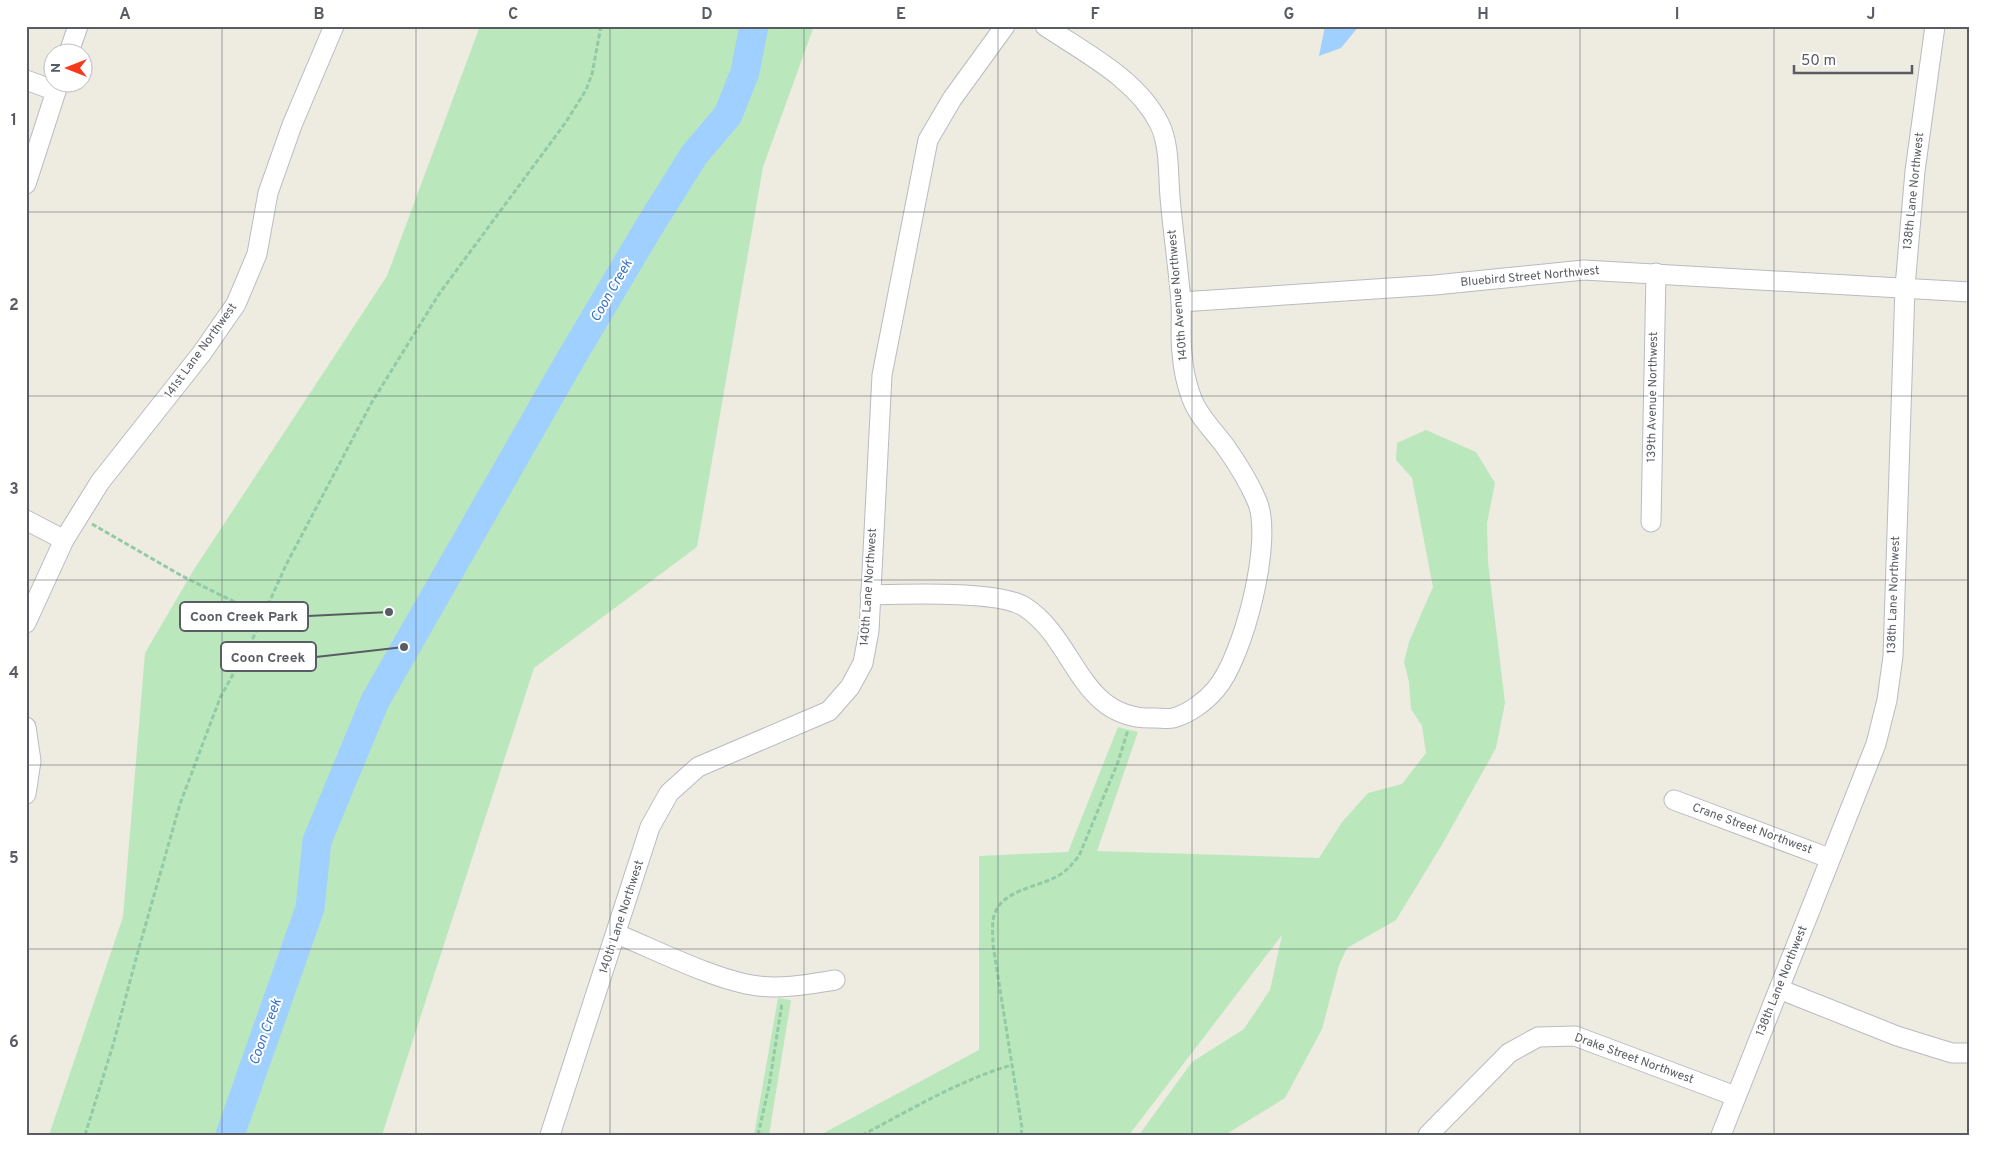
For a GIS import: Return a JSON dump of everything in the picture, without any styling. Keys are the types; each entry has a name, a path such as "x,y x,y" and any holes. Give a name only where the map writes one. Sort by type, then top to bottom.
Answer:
{"street":[{"path":"72,42 78,26"},
{"name":"141st Lane Northwest","path":"26,624 64,540 100,482 202,353 236,304 257,254 268,193 292,125 334,26"},
{"name":"140th Lane Northwest","path":"550,1135 617,934 650,827 669,793 698,767 829,711 850,688 863,663 869,631 882,375 928,140 952,99 1005,26"},
{"name":"140th Avenue Northwest","path":"1045,26 1109,69 1146,101 1160,126 1166,150 1174,254 1181,302 1182,355 1192,399 1206,422 1226,448 1259,504 1262,526 1254,598 1237,651 1218,687 1202,704 1173,718 1137,718"},
{"name":"138th Lane Northwest","path":"1721,1135 1876,744 1887,700 1893,656 1905,287 1915,171 1935,26"},
{"path":"26,80 42,84"},
{"path":"26,184 55,92"},
{"name":"Bluebird Street Northwest","path":"1181,302 1435,285 1584,270 1970,292"},
{"name":"139th Avenue Northwest","path":"1651,522 1656,273"},
{"path":"26,520 64,540"},
{"path":"870,595 945,594 1002,600 1024,606 1046,628 1092,692 1108,707 1137,718"},
{"path":"26,727 31,762 26,794"},
{"name":"Crane Street Northwest","path":"1674,800 1830,858"},
{"path":"617,934 711,972 757,986 785,987 835,980"},
{"path":"1779,989 1897,1036 1952,1053 1970,1053"},
{"name":"Drake Street Northwest","path":"1428,1135 1509,1053 1538,1037 1575,1036 1735,1096"}],"path":[{"path":"85,1135 114,1045 136,955 180,804 220,698 263,616 286,565 372,402 439,294 566,122 586,90 592,74 601,26"},
{"path":"80,517 182,576 263,616"},
{"path":"1021,1135 993,945 993,920 999,907 1014,893 1057,877 1068,869 1079,856 1127,736 1137,718"},
{"path":"758,1135 769,1086 785,987"},
{"path":"862,1135 951,1089 991,1071 1012,1065"}],"green space":[{"path":"480,26 814,26 763,167 697,547 534,668 382,1135 49,1135 123,917 145,653 193,571 387,276"},
{"path":"1426,430 1476,452 1495,483 1487,523 1488,562 1505,703 1496,748 1443,843 1396,920 1347,948 1339,965 1322,1029 1285,1098 1225,1135 1139,1135 1192,1062 1244,1029 1270,990 1282,935 1129,1135 820,1135 979,1050 979,856 1068,852 1118,727 1138,732 1097,851 1319,858 1342,822 1368,793 1402,784 1426,753 1422,726 1411,709 1409,682 1404,662 1409,642 1433,587 1412,478 1396,460 1397,443"},
{"path":"778,998 791,1000 769,1135 754,1135"}],"water":[{"path":"1325,26 1359,26 1341,48 1319,56"}],"waterway":[{"name":"Coon Creek","path":"230,1135 310,908 317,841 375,701 570,360 649,227 694,155 728,115 745,72 754,26"}],"place":[{"name":"Coon Creek Park","path":"389,612"},
{"name":"Coon Creek","path":"404,647"}]}
